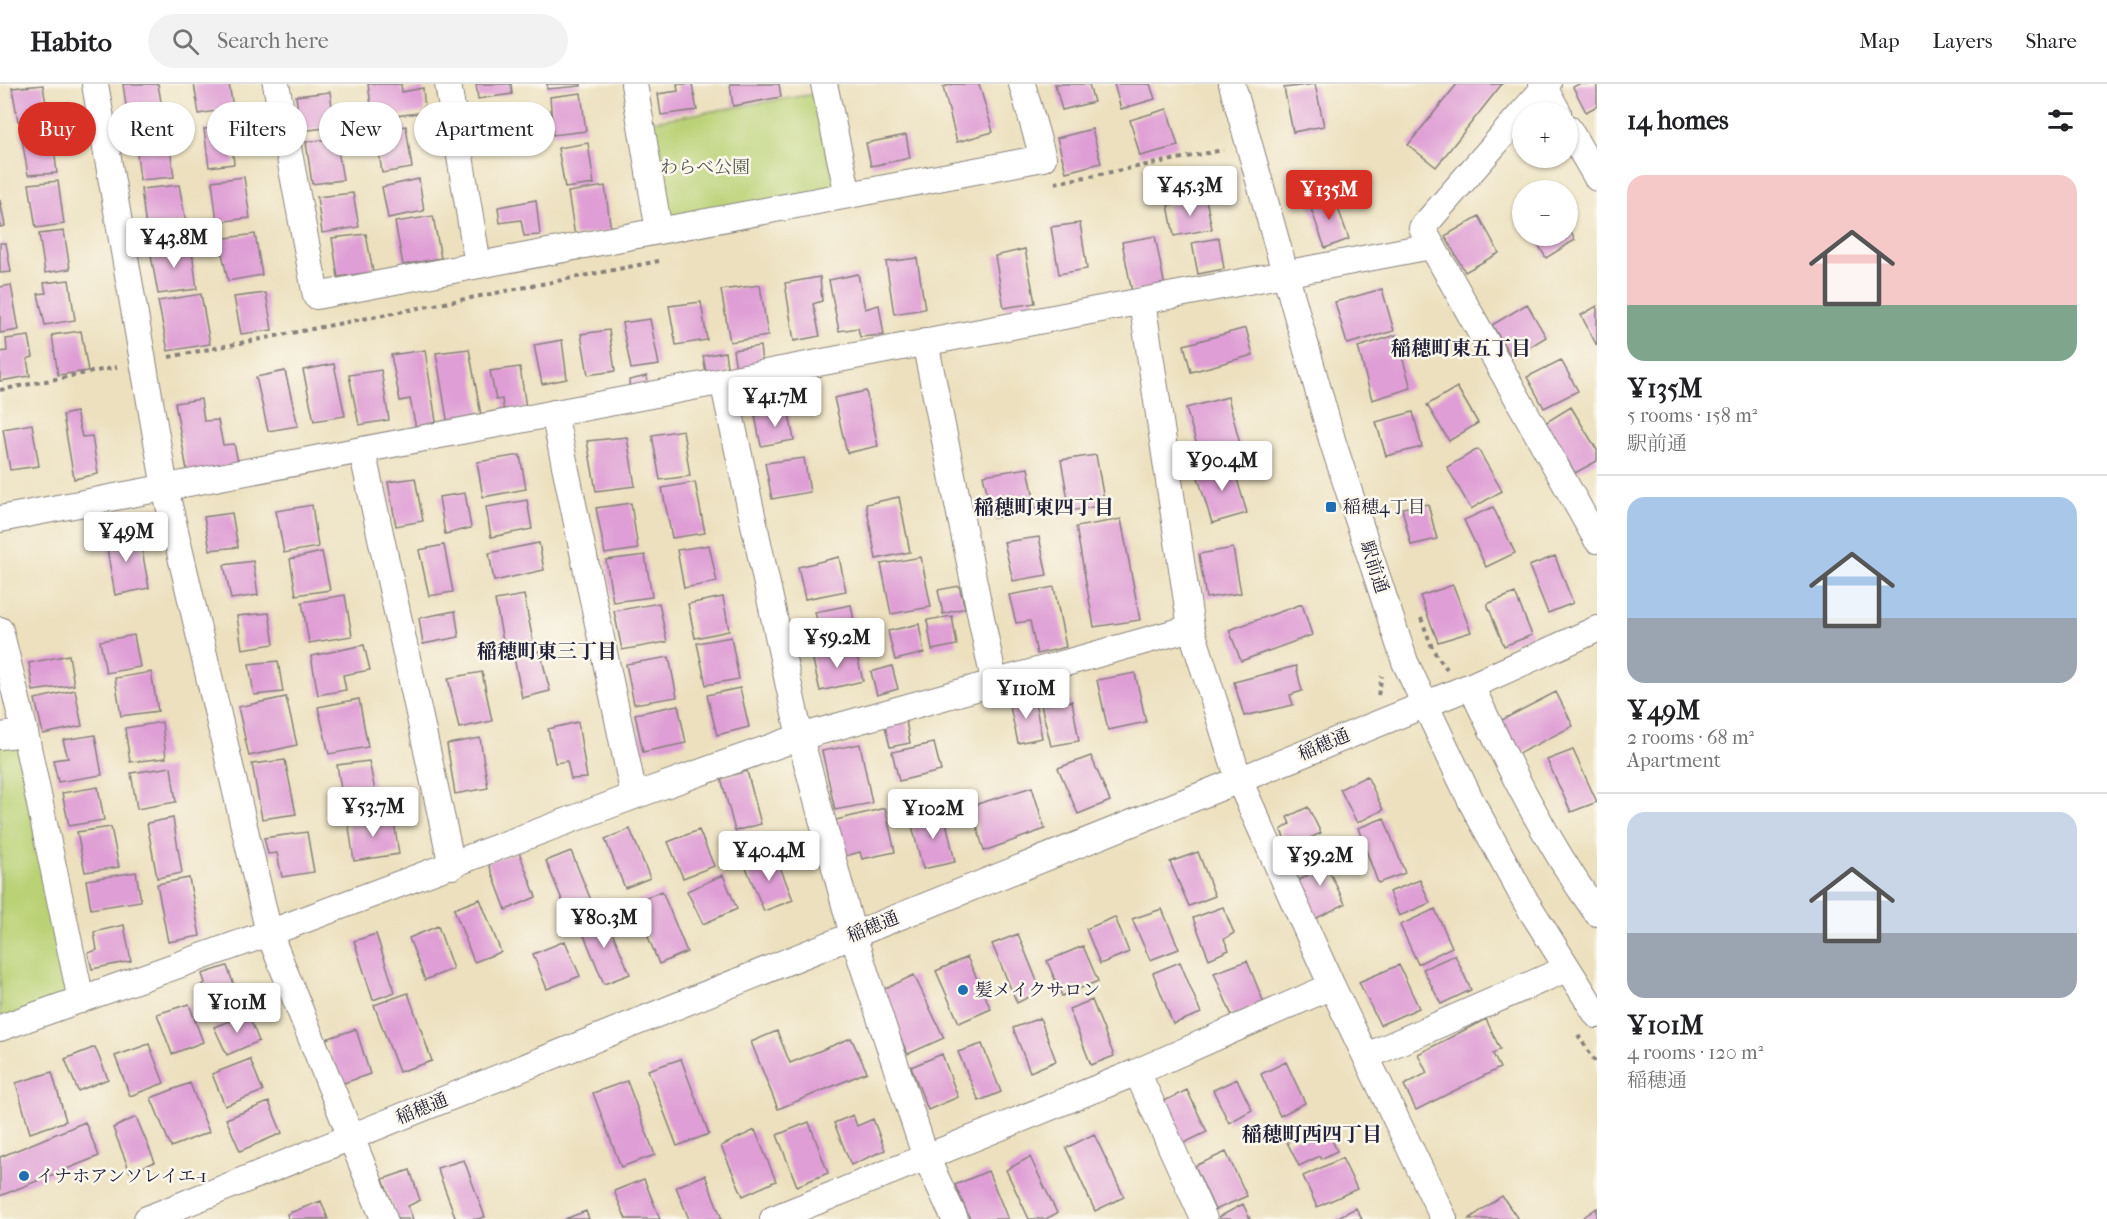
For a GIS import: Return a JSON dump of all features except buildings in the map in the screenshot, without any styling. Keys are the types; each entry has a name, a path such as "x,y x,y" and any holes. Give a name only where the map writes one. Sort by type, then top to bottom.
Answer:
{"street":[{"path":"94,84 165,488 269,933 384,1219"},
{"path":"276,84 316,296 1043,158 1022,84"},
{"path":"448,84 478,265"},
{"path":"634,84 659,231"},
{"path":"824,84 848,195"},
{"name":"駅前通","path":"1232,84 1333,443 1405,662 1471,801 1526,902 1597,1015"},
{"path":"1532,102 1545,86 1553,102"},
{"path":"1512,126 1422,228 1597,540"},
{"path":"1578,145 1597,178"},
{"path":"0,519 1431,246"},
{"path":"1142,301 1191,628 1239,780 1332,986 1444,1219"},
{"path":"925,342 994,681"},
{"path":"723,381 800,737 853,935 925,1155 955,1219"},
{"path":"554,413 634,796"},
{"path":"362,450 452,866"},
{"path":"0,1028 269,933 634,796 800,737 994,681 1191,628"},
{"name":"稲穂通","path":"147,1219 1239,780 1423,703 1471,686 1597,629"},
{"path":"0,630 12,735 81,1000"},
{"path":"1471,686 1519,789 1568,873 1597,913"},
{"path":"1367,1056 1566,969"},
{"path":"776,1218 925,1155 1137,1072 1332,986"},
{"path":"1137,1072 1204,1219"}],"path":[{"path":"0,390 144,362"}],"green space":[{"name":"わらべ公園","path":"826,92 848,195 659,231 641,123"},
{"path":"25,733 81,1000 0,1028 0,736"}],"place":[{"name":"稲穂4丁目","path":"1331,507"},
{"name":"髪メイクサロン","path":"963,990"},
{"name":"イナホアンソレイエ-1","path":"24,1176"}],"district":[{"name":"稲穂町東五丁目","path":"1461,348"},
{"name":"稲穂町東四丁目","path":"1044,507"},
{"name":"稲穂町東三丁目","path":"547,651"},
{"name":"稲穂町西四丁目","path":"1312,1134"}]}
